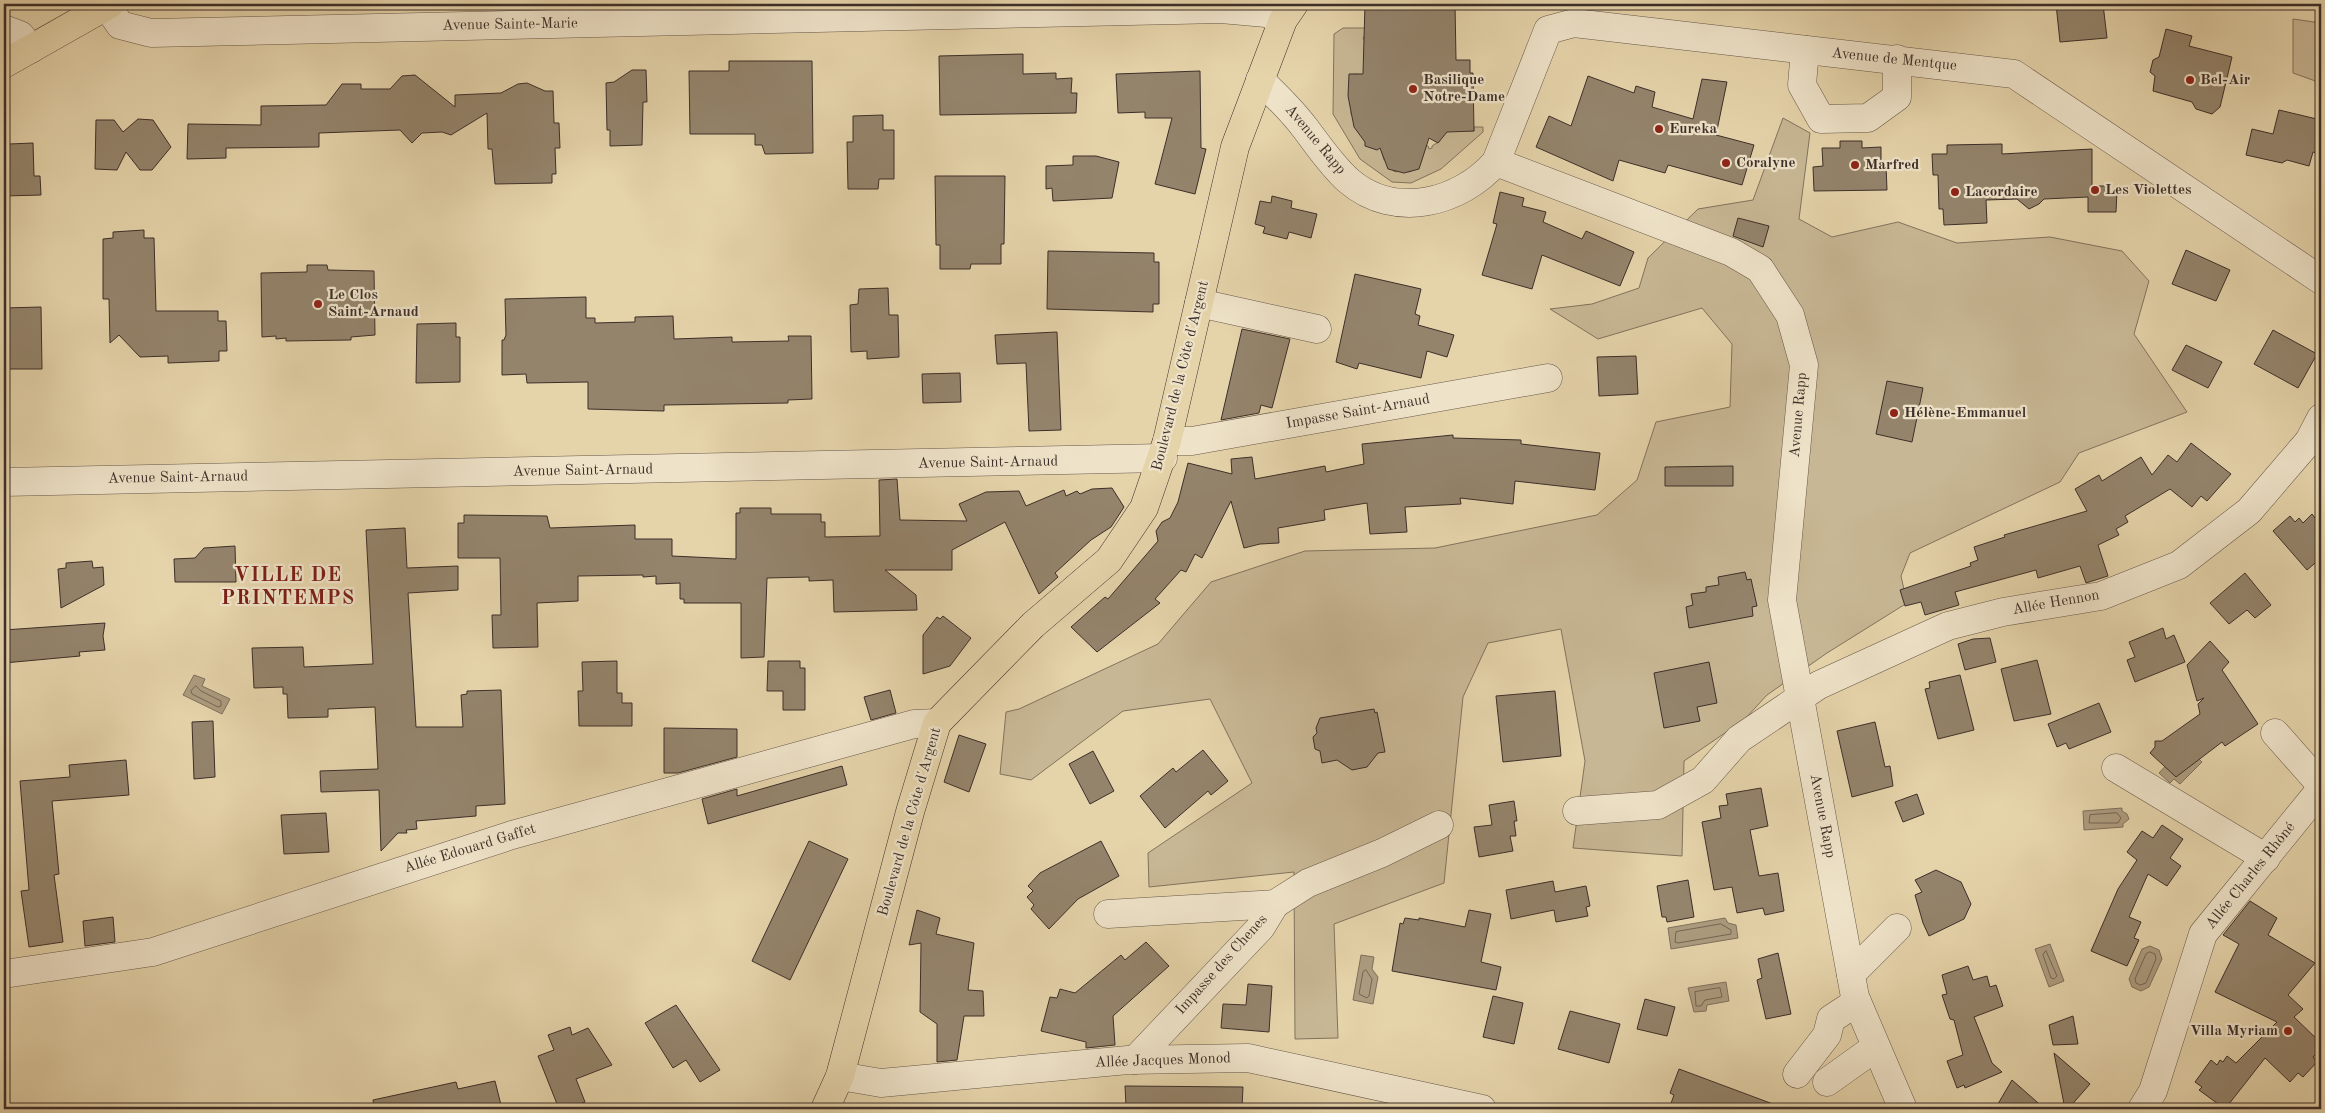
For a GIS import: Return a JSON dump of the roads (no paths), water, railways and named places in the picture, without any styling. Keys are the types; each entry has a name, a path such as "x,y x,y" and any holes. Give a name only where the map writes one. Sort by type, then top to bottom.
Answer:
{"main road":[{"path":"4,64 109,5"},
{"name":"Boulevard de la Côte d'Argent","path":"825,1109 840,1076 910,812 937,723 1033,625 1109,560 1144,508 1165,450 1235,147 1288,12"}],"street":[{"name":"Avenue Sainte-Marie","path":"109,5 120,24 151,33 1221,9 1266,13 1288,12"},
{"name":"Avenue de Mentque","path":"1496,162 1548,30 1574,23 2014,74 2321,280"},
{"path":"4,29 20,35 31,50"},
{"path":"1805,50 1802,85 1821,119 1868,118 1897,97 1897,59"},
{"name":"Avenue Rapp","path":"1260,80 1288,108 1350,181 1375,196 1406,203 1438,201 1466,189 1486,174 1496,162 1731,252 1760,269 1790,315 1804,365 1782,600 1857,1002 1903,1109"},
{"path":"1198,304 1317,329"},
{"name":"Impasse Saint-Arnaud","path":"1165,450 1192,441 1548,378"},
{"name":"Allée Hennon","path":"1577,811 1658,805 1703,780 1739,739 1799,697 1819,685 1948,626 2003,612 2101,596 2179,565 2249,511 2309,441 2321,418"},
{"name":"Avenue Saint-Arnaud","path":"4,482 1165,450"},
{"name":"Allée Edouard Gaffet","path":"4,974 153,952 512,835 914,724 937,723"},
{"path":"2275,734 2321,785"},
{"path":"2116,768 2266,858"},
{"name":"Allée Charles Rhôné","path":"2142,1109 2152,1092 2203,934 2321,789"},
{"path":"1275,904 1308,883 1382,853 1439,825"},
{"name":"Impasse des Chenes","path":"1108,914 1275,904"},
{"name":"Impasse des Chenes","path":"1135,1060 1261,926 1275,904"},
{"path":"1851,974 1897,928"},
{"path":"1797,1074 1828,1035 1831,1019 1857,1002"},
{"path":"1827,1082 1876,1047"},
{"name":"Allée Jacques Monod","path":"840,1076 882,1082 1135,1060 1248,1058 1482,1109"}],"water":[{"path":"194,675 205,679 202,686 230,699 222,714 183,695"},
{"path":"2185,745 2202,762 2180,784 2174,779 2170,783 2159,773"},
{"path":"2122,808 2122,811 2127,814 2129,819 2123,824 2123,827 2084,830 2083,811"},
{"path":"1725,918 1728,923 1736,925 1738,938 1671,949 1668,928"},
{"path":"2050,944 2064,981 2049,987 2035,949"},
{"path":"2150,946 2159,950 2162,959 2149,987 2141,991 2132,987 2129,979 2142,949"},
{"path":"1361,955 1374,957 1372,969 1378,977 1373,1004 1353,1000"},
{"path":"1726,982 1729,1001 1707,1005 1706,1011 1694,1012 1688,988"}],"place":[{"name":"Bel-Air","path":"2190,80"},
{"name":"Basilique Notre-Dame","path":"1413,89"},
{"name":"Eureka","path":"1659,129"},
{"name":"Coralyne","path":"1726,163"},
{"name":"Marfred","path":"1855,165"},
{"name":"Les Violettes","path":"2095,190"},
{"name":"Lacordaire","path":"1955,192"},
{"name":"Le Clos Saint-Arnaud","path":"318,304"},
{"name":"Hélène-Emmanuel","path":"1894,413"},
{"name":"Villa Myriam","path":"2288,1031"}],"district":[{"name":"VILLE DE PRINTEMPS","path":"288,588"}]}
